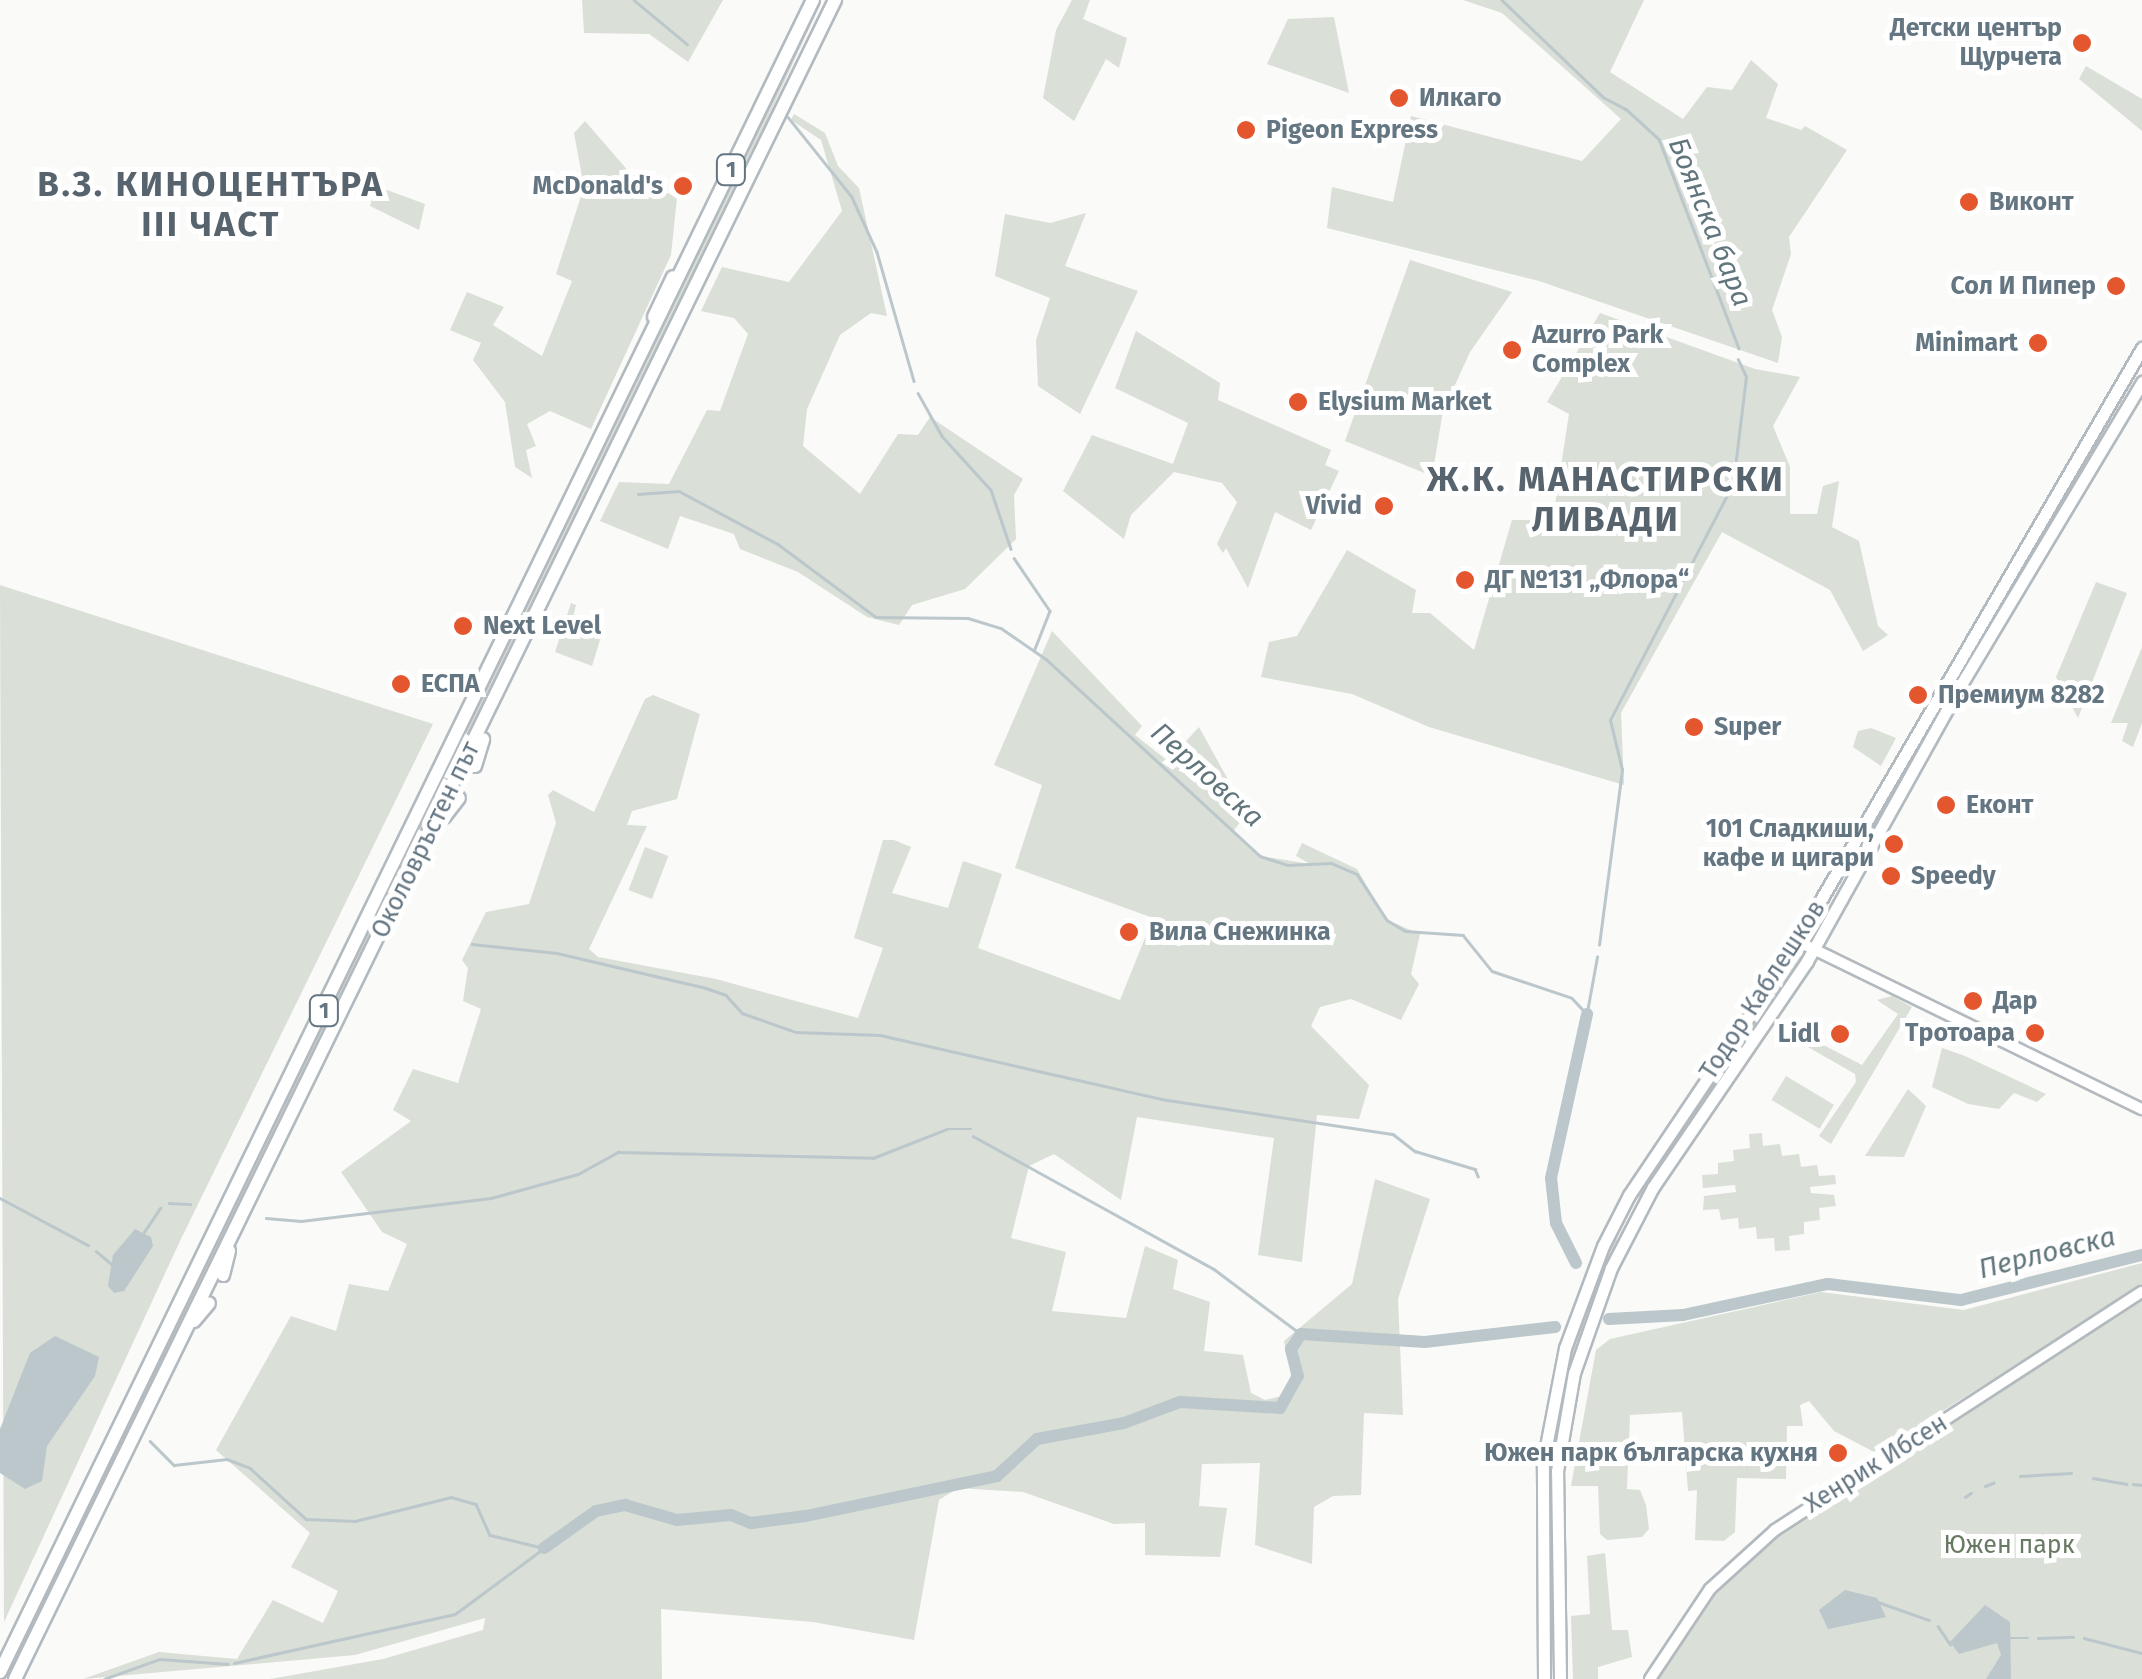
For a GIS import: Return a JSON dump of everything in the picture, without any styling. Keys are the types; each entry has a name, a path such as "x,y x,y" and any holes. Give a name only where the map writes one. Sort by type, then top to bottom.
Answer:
{"highway":[{"name":"Околовръстен път","path":"0,1672 813,0"},
{"name":"Околовръстен път","path":"14,1679 636,416 835,0"},
{"path":"628,452 636,416"},
{"path":"586,515 616,478"},
{"path":"475,766 492,708"},
{"path":"422,848 459,798"},
{"path":"223,1275 234,1230"},
{"path":"182,1334 209,1303"}],"main road":[{"name":"Тодор Каблешков","path":"1544,1679 1543,1462 1577,1310 1629,1195 1798,940 2142,348"},
{"name":"Тодор Каблешков","path":"1560,1679 1557,1472 1591,1316 1643,1204 1816,946 1959,688 2142,382"},
{"path":"1798,940 2142,1109"},
{"name":"Хенрик Ибсен","path":"1650,1679 1710,1589 1776,1530 2142,1292"}],"green space":[{"path":"582,0 723,0 688,62 649,34 584,33"},
{"path":"822,0 733,194 43,1604 40,1602"},
{"path":"1072,0 1090,0 1083,19 1127,38 1119,68 1106,59 1074,121 1043,98 1056,30"},
{"path":"1463,0 1644,0 1610,72 1683,119 1707,87 1732,90 1751,60 1778,84 1766,118 1801,130 1805,126 1847,150 1789,237 1791,254 1772,310 1782,337 1778,363 1539,281 1327,228 1332,187 1393,202 1411,116 1582,161 1621,119 1502,13"},
{"path":"1334,17 1349,93 1267,64 1288,19"},
{"path":"2086,66 2142,99 2142,131 2079,79"},
{"path":"794,114 825,133 838,166 859,188 887,316 871,313 840,335 807,409 803,446 860,494 898,434 918,435 930,417 1023,479 1014,495 1016,539 965,589 912,605 899,625 867,617 798,572 740,549 734,534 680,516 668,549 600,521 619,482 669,484 707,410 720,411 748,334 734,318 701,311 722,267 789,282 842,211 821,140 791,120"},
{"path":"585,121 630,173 677,198 671,255 591,429 550,411 527,424 536,446 526,450 532,478 515,467 505,402 473,360 481,343 450,330 467,292 504,307 493,325 542,356 572,281 556,274 584,187 574,133"},
{"path":"376,186 425,204 419,230 370,206"},
{"path":"1086,213 1065,266 1138,291 1080,414 1038,386 1036,340 1050,298 995,276 1005,214 1050,223"},
{"path":"1410,260 1512,292 1470,352 1443,411 1432,476 1345,441"},
{"path":"1600,313 1755,369 1800,377 1773,426 1790,467 1790,514 1817,514 1823,486 1839,481 1832,527 1859,541 1878,626 1888,635 1863,651 1830,590 1722,532 1621,713 1624,785 1429,727 1352,694 1261,677 1269,642 1297,636 1347,550 1416,590 1412,613 1430,613 1474,650 1512,520 1531,520 1555,505 1569,414 1547,402"},
{"path":"1136,331 1220,383 1218,400 1331,450 1325,465 1339,471 1311,530 1275,512 1248,588 1226,548 1223,553 1217,544 1237,502 1222,483 1174,472 1131,515 1124,539 1063,491 1092,435 1173,464 1188,423 1115,388"},
{"path":"2096,582 2127,593 2078,718 2056,677"},
{"path":"0,585 433,724 180,1241 4,1622"},
{"path":"571,603 576,605 573,617 604,627 592,666 555,652"},
{"path":"1052,631 1142,726 1135,735 1168,761 1199,727 1247,814 1234,830 1260,856 1310,864 1296,856 1302,843 1357,869 1387,920 1420,934 1411,974 1419,984 1401,1020 1351,999 1320,1007 1311,1026 1369,1085 1359,1119 1317,1115 1302,1262 1258,1255 1274,1138 1137,1117 1121,1200 1054,1154 1029,1166 1011,1238 1066,1252 1052,1311 1126,1318 1145,1246 1178,1260 1173,1289 1210,1302 1204,1351 1243,1355 1251,1393 1265,1400 1286,1395 1292,1381 1284,1341 1352,1284 1375,1179 1430,1199 1398,1299 1403,1415 1364,1413 1361,1495 1333,1496 1314,1507 1312,1564 1255,1545 1260,1463 1202,1464 1199,1506 1227,1508 1220,1557 1145,1555 1145,1523 1114,1524 1023,1492 958,1488 939,1500 914,1640 813,1622 661,1609 662,1679 270,1679 383,1659 483,1630 485,1618 355,1655 83,1679 159,1652 237,1659 273,1600 323,1623 338,1591 291,1567 310,1533 216,1450 291,1316 336,1331 349,1284 388,1291 407,1244 382,1232 341,1172 411,1121 393,1110 413,1069 458,1083 481,1009 463,1001 468,968 462,960 486,912 529,904 556,823 548,795 553,790 594,812 645,699 653,695 700,714 677,799 632,811 627,825 647,826 589,949 598,957 716,979 858,1018 883,948 854,938 883,840 894,840 911,847 892,893 948,908 963,861 1002,874 978,948 1120,1000 1153,918 1015,868 1042,785 994,765"},
{"path":"2142,647 2142,723 2133,747 2122,741 2128,723 2111,723"},
{"path":"1871,728 1896,738 1881,766 1853,747 1858,731"},
{"path":"645,847 668,856 652,899 629,890"},
{"path":"1796,954 1803,958 1641,1198 1635,1195"},
{"path":"1892,996 1912,1007 1831,1144 1819,1136 1856,1082 1855,1074 1794,1039 1798,1032 1862,1065 1898,1014 1877,1000"},
{"path":"1942,1048 2046,1094 2037,1102 2014,1093 1999,1109 1968,1104 1932,1087"},
{"path":"1786,1076 1834,1105 1820,1129 1772,1100"},
{"path":"1908,1089 1926,1106 1904,1157 1865,1156"},
{"path":"1762,1133 1763,1146 1780,1144 1782,1156 1799,1154 1801,1167 1817,1165 1819,1176 1835,1175 1836,1184 1810,1187 1811,1193 1834,1195 1836,1206 1819,1208 1820,1220 1804,1222 1804,1234 1789,1236 1790,1250 1775,1251 1774,1238 1757,1239 1756,1227 1739,1229 1738,1218 1721,1220 1719,1209 1703,1210 1704,1196 1736,1192 1735,1185 1703,1188 1702,1175 1718,1174 1718,1163 1734,1161 1733,1150 1750,1148 1749,1134"},
{"path":"1611,1237 1618,1240 1583,1330 1552,1490 1552,1571 1545,1571 1547,1457 1569,1350"},
{"path":"2142,1263 2142,1285 1876,1453 1834,1431 1809,1401 1800,1405 1803,1426 1787,1426 1786,1479 1737,1478 1735,1532 1724,1541 1695,1540 1697,1490 1688,1491 1682,1412 1630,1415 1627,1489 1640,1490 1646,1505 1649,1529 1642,1537 1607,1540 1600,1534 1598,1486 1571,1486 1596,1350 1610,1339 1821,1292 1964,1310"},
{"name":"Южен парк","path":"2142,1297 2142,1679 1657,1679 1704,1606 1773,1538"},
{"path":"1605,1553 1612,1630 1628,1630 1632,1657 1598,1667 1598,1679 1573,1679 1571,1616 1590,1614 1587,1556"}],"shaded area":[{"path":"135,1229 151,1237 153,1246 124,1291 114,1293 108,1286 113,1255"},
{"path":"55,1336 99,1357 95,1376 47,1446 42,1481 25,1489 0,1473 0,1429 30,1353"},
{"path":"1845,1590 1877,1598 1886,1617 1828,1629 1819,1610"},
{"path":"1985,1605 2010,1622 2011,1679 1986,1679 2001,1655 1997,1643 1959,1654 1950,1642"}],"waterway":[{"name":"Перловска","path":"634,0 687,44"},
{"name":"Боянска бара","path":"1502,0 1603,97 1626,109 1659,139 1739,348"},
{"name":"Перловска","path":"788,117 852,197 877,252 914,381"},
{"name":"Боянска бара","path":"1599,945 1622,770 1610,720 1733,484 1746,377 1738,360"},
{"name":"Перловска","path":"918,393 942,436 991,490 1011,549"},
{"name":"Перловска","path":"638,494 679,491 778,544 876,617 968,618 1001,628 1046,659 1260,856 1288,865 1331,863 1357,874 1387,920 1405,931 1463,935 1492,971 1572,998 1587,1014"},
{"name":"Перловска","path":"1014,558 1050,611 1035,649"},
{"path":"472,944 557,953 706,988 726,995 742,1013 796,1032 880,1035 1161,1099 1393,1134 1415,1151 1475,1169 1478,1176"},
{"name":"Боянска бара","path":"1587,1012 1597,957"},
{"name":"Перловска","path":"1576,1263 1556,1223 1551,1178 1587,1014"},
{"path":"266,1218 301,1221 491,1198 578,1174 618,1152 873,1158 947,1129 971,1129"},
{"path":"973,1136 1214,1269 1301,1334"},
{"path":"0,1198 88,1245"},
{"path":"169,1203 190,1204"},
{"path":"144,1232 160,1208"},
{"path":"96,1251 114,1266"},
{"name":"Перловска","path":"1609,1319 1683,1315 1828,1284 1961,1300 2142,1255"},
{"path":"544,1548 596,1511 625,1505 677,1520 731,1515 751,1523 806,1516 997,1476 1037,1439 1124,1423 1180,1402 1280,1408 1298,1376 1291,1349 1301,1334 1425,1342 1555,1327"},
{"path":"150,1441 174,1465 227,1459 250,1468 306,1519 355,1521 451,1497 476,1504 490,1535 544,1548"},
{"path":"2020,1476 2071,1473"},
{"path":"2093,1478 2126,1484"},
{"path":"1985,1486 1993,1483"},
{"path":"2133,1484 2142,1485"},
{"path":"1965,1497 1971,1493"},
{"path":"234,1663 455,1614 543,1549"},
{"path":"1878,1602 1929,1620"},
{"path":"1938,1626 1950,1644"},
{"path":"2038,1638 2073,1637"},
{"path":"2007,1638 2028,1638"},
{"path":"2084,1638 2142,1653"},
{"path":"104,1679 160,1659 228,1664"}],"place":[{"name":"Детски център Щурчета","path":"2082,43"},
{"name":"Илкаго","path":"1399,98"},
{"name":"Pigeon Express","path":"1246,130"},
{"name":"McDonald's","path":"683,186"},
{"name":"Виконт","path":"1969,202"},
{"name":"Сол И Пипер","path":"2116,286"},
{"name":"Minimart","path":"2038,343"},
{"name":"Azurro Park Complex","path":"1512,350"},
{"name":"Elysium Market","path":"1298,402"},
{"name":"Vivid","path":"1384,506"},
{"name":"ДГ №131 „Флора“","path":"1465,580"},
{"name":"Next Level","path":"463,626"},
{"name":"ЕСПА","path":"401,684"},
{"name":"Премиум 8282","path":"1918,695"},
{"name":"Super","path":"1694,727"},
{"name":"Еконт","path":"1946,805"},
{"name":"101 Сладкиши, кафе и цигари","path":"1894,844"},
{"name":"Speedy","path":"1891,876"},
{"name":"Вила Снежинка","path":"1129,932"},
{"name":"Дар","path":"1973,1001"},
{"name":"Тротоара","path":"2035,1033"},
{"name":"Lidl","path":"1840,1034"},
{"name":"Южен парк българска кухня","path":"1838,1453"}],"district":[{"name":"В.З. КИНОЦЕНТЪРА ІІІ ЧАСТ","path":"211,204"},
{"name":"Ж.К. МАНАСТИРСКИ ЛИВАДИ","path":"1606,499"}]}
